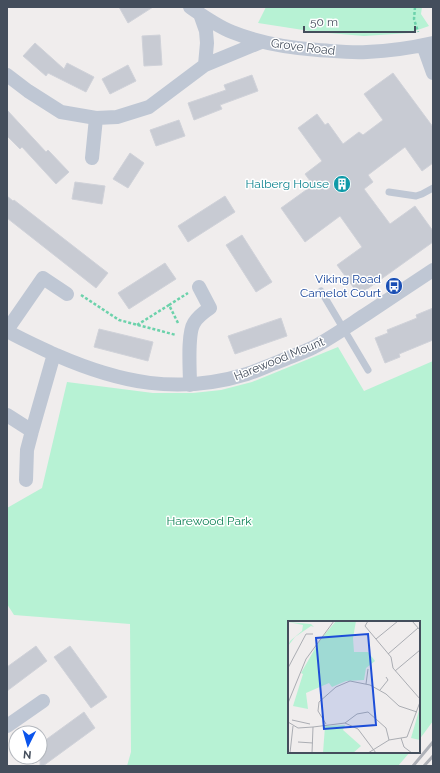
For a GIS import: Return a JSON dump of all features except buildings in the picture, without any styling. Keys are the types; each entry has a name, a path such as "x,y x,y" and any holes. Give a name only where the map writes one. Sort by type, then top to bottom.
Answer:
{"street":[{"path":"195,11 231,32 261,42"},
{"path":"195,11 206,31 207,43 205,65"},
{"name":"Grove Road","path":"7,75 28,91 61,112 96,118 117,118 148,107 205,65 261,42 286,47 366,53 391,51 428,44"},
{"path":"428,44 433,73"},
{"path":"92,158 96,118"},
{"name":"Harewood Mount","path":"7,331 18,338 72,362 100,372 127,379 164,385 190,385 212,382 232,379 249,374 312,348 433,270"},
{"path":"7,331 43,278 67,294"},
{"path":"190,385 185,337 190,333 193,324 199,316 210,308 199,287"},
{"path":"26,480 27,450 54,354"},
{"path":"7,415 32,431"},
{"path":"7,726 43,701"}],"lane":[{"path":"389,192 416,196 433,188"},
{"path":"321,291 368,370"}],"path":[{"path":"415,7 414,19 428,44"},
{"path":"136,325 199,287"},
{"path":"67,294 70,288 119,320 185,337"},
{"path":"169,305 185,337"}],"green space":[{"path":"266,7 422,7 421,14 429,26 409,33 364,36 316,32 258,23"},
{"name":"Harewood Park","path":"338,347 364,391 433,361 433,721 420,739 420,621 288,621 288,753 409,753 398,766 127,766 131,752 130,624 14,615 7,604 7,508 42,488 67,382 153,393 193,393 221,390 252,382"}],"railway":[{"path":"413,766 433,742"},
{"path":"424,766 433,756"}],"place":[{"name":"Halberg House","path":"342,184"},
{"name":"Viking Road Camelot Court","path":"394,286"}]}
